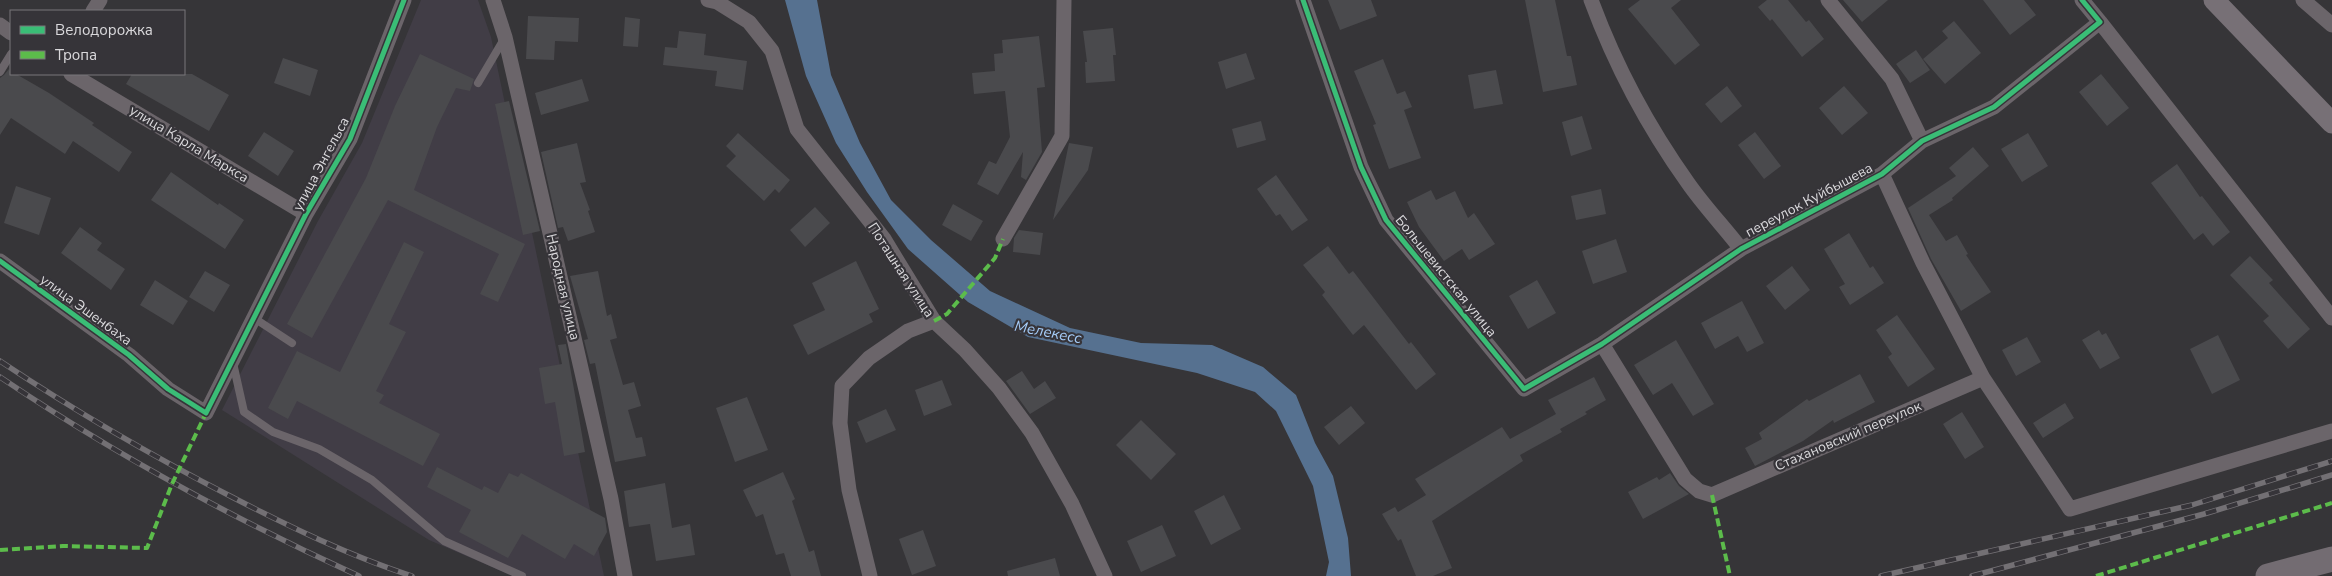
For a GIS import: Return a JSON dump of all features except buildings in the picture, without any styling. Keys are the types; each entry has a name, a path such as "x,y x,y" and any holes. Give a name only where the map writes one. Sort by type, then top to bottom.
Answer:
{"highway":[{"path":"2281,574 2332,559"}],"main road":[{"path":"2214,0 2332,123"}],"street":[{"name":"улица Энгельса","path":"206,413 306,214 350,139 404,0"},
{"name":"Народная улица","path":"492,0 505,37 611,499 625,576"},
{"name":"Поташная улица","path":"708,0 717,2 749,22 772,51 796,129 884,239 934,321 965,350 999,388 1032,433 1072,504 1105,576"},
{"path":"1003,239 1062,136 1064,0"},
{"name":"Большевистская улица","path":"1303,0 1362,167 1386,220 1524,388"},
{"path":"1591,0 1606,41 1642,111 1688,184 1741,249"},
{"path":"1828,0 1892,79 1922,141"},
{"path":"2082,0 2332,318"},
{"path":"2303,0 2332,25"},
{"name":"переулок Куйбышева","path":"1524,388 1602,344 1741,249 1882,174 1922,141 1994,107 2100,22"},
{"name":"улица Карла Маркса","path":"73,75 306,214"},
{"path":"1882,174 1923,264 1983,378 2070,509 2332,431"},
{"name":"улица Эшенбаха","path":"0,261 129,355 168,389 206,413"},
{"path":"870,576 847,481 840,423 842,386 869,358 908,331 934,321"},
{"name":"Стахановский переулок","path":"1602,344 1684,479 1699,491 1712,495 1983,378"}],"lane":[{"path":"478,83 505,37"},
{"path":"0,72 10,56"},
{"path":"254,318 292,343"},
{"path":"233,361 244,412 273,432 319,449 372,480 444,541 522,576"}],"shaded area":[{"path":"421,0 478,0 491,37 604,576 513,576 429,540 222,410 318,221 362,143"}],"water":[{"name":"Мелекесс","path":"785,0 817,0 831,75 860,143 891,200 931,240 990,291 1070,328 1141,343 1212,345 1263,367 1296,395 1315,443 1333,476 1348,538 1351,576 1326,576 1329,562 1313,486 1276,411 1255,392 1197,373 1028,337 968,302 908,249 867,192 836,143 806,76"}],"railway":[{"path":"0,361 85,415 202,481 320,540 412,576"},
{"path":"0,377 87,433 175,484 266,532 359,576"},
{"path":"1881,576 2192,505 2332,461"},
{"path":"1972,576 2204,514 2332,475"}],"marked path":[{"path":"934,321 947,314 995,258 1003,239"},
{"path":"0,550 63,546 147,548 172,484 206,413"},
{"path":"1712,495 1730,576"},
{"path":"2096,576 2332,503"}],"cycle path":[{"path":"0,261 129,355 168,389 206,413 306,214 350,139 404,0"},
{"path":"1303,0 1361,167 1386,220 1524,389 1602,344 1741,249 1882,174 1922,141 1994,107 2100,22 2082,0"}]}
